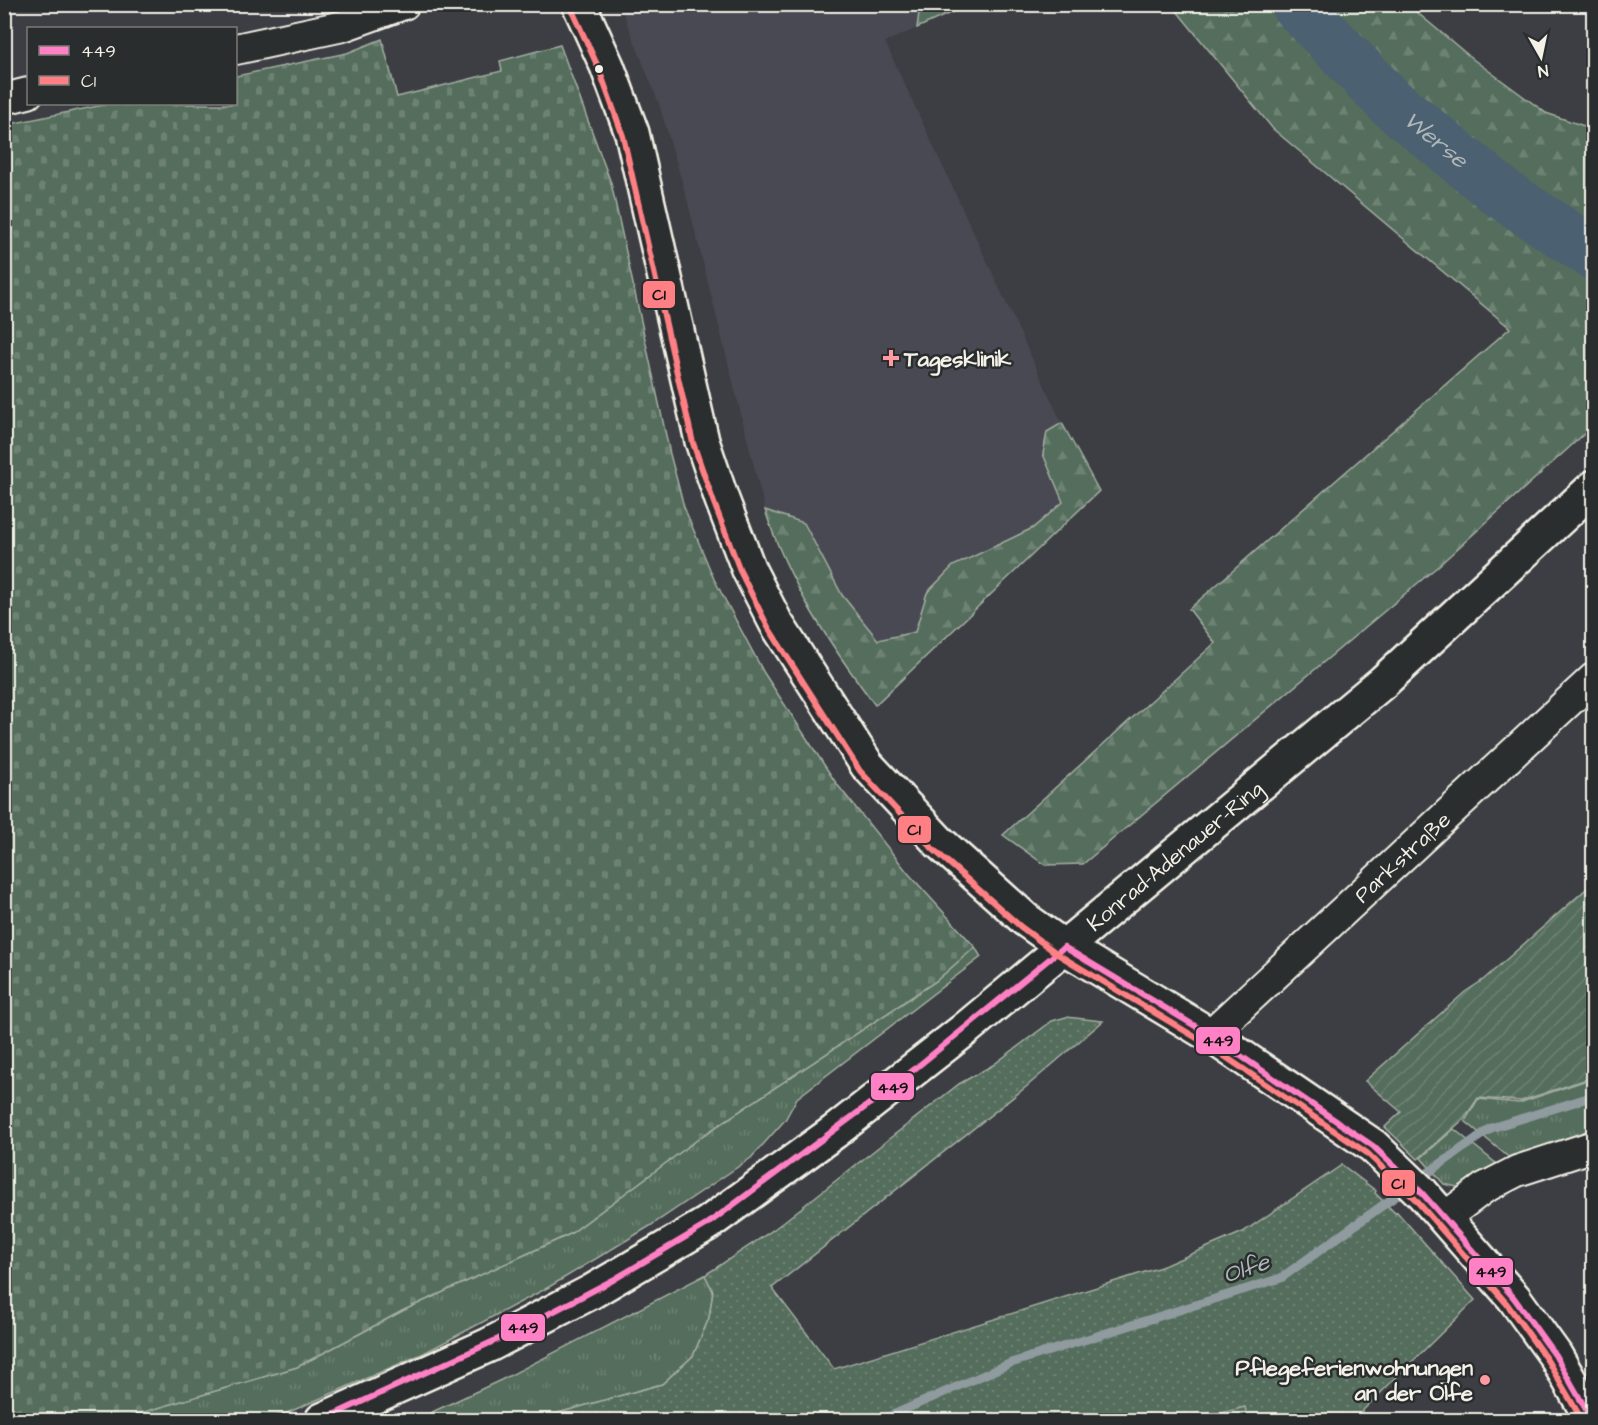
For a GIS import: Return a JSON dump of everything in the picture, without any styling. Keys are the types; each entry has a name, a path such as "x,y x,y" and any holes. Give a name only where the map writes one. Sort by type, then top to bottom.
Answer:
{"street":[{"path":"237,49 343,26 404,4"},
{"path":"579,4 608,66 632,133 702,441 749,570 770,612 867,765 939,842 1018,912 1064,947 1210,1035 1356,1132 1412,1183 1526,1313 1555,1355 1592,1420"},
{"path":"4,99 27,93"},
{"name":"Konrad-Adenauer-Ring","path":"322,1420 489,1345 591,1292 707,1224 834,1132 963,1031 1383,682 1593,487"},
{"name":"Parkstraße","path":"1210,1035 1593,678"},
{"path":"1444,1218 1484,1188 1517,1171 1593,1146"}],"shaded area":[{"path":"620,5 920,5 917,28 885,42 1062,423 1047,432 1043,454 1063,501 1033,528 953,566 927,593 915,632 878,640 842,595 804,523 765,510 686,195 659,104"}],"green space":[{"path":"920,4 968,5 917,28"},
{"path":"1172,5 1279,5 1382,112 1498,207 1593,269 1593,426 1437,567 1083,864 1045,865 1003,835 1215,643 1189,609 1510,328 1273,129"},
{"path":"1312,5 1408,5 1474,60 1546,113 1593,129 1593,239 1511,185 1395,90"},
{"path":"382,39 397,97 502,71 500,61 560,45 611,183 670,454 684,507 714,579 764,673 836,783 908,873 975,947 936,981 705,1134 570,1234 404,1310 297,1367 117,1420 5,1420 5,125 103,105 237,105 237,76 347,53"},
{"path":"1062,423 1099,491 875,705 826,636 798,588 774,537 765,510 804,523 842,595 878,640 915,632 927,593 953,566 1033,528 1063,502 1043,454 1047,432"},
{"path":"1593,883 1593,1077 1521,1101 1478,1098 1464,1119 1418,1159 1385,1127 1401,1112 1365,1081"},
{"path":"975,947 981,957 797,1098 785,1120 751,1158 650,1226 549,1287 424,1353 287,1413 262,1420 117,1420 297,1367 404,1310 570,1234 705,1134 936,981"},
{"path":"1066,1017 1103,1021 1026,1087 772,1288 834,1369 1161,1267 1243,1232 1342,1165 1376,1191 1375,1193 1395,1213 1397,1212 1475,1300 1353,1420 533,1420 662,1384 693,1356 709,1318 713,1291 705,1275 773,1230 959,1084 993,1065 1052,1021"},
{"path":"1593,1078 1593,1133 1512,1160 1465,1121 1478,1099 1519,1103"},
{"path":"1454,1129 1498,1165 1462,1188 1444,1184 1421,1158"},
{"path":"705,1275 713,1291 709,1318 693,1356 662,1384 533,1420 415,1420 501,1380"},
{"path":"1245,1407 1248,1420 1195,1420"}],"waterway":[{"name":"Werse","path":"1296,4 1390,102 1503,194 1594,254"},
{"name":"Olfe","path":"1418,1180 1491,1128 1594,1096"},
{"name":"Olfe","path":"881,1420 1011,1363 1281,1278 1407,1188"}],"transit line":[{"name":"C1","path":"571,8 599,69 623,136 693,443 714,503 741,573 768,627 860,771 933,849 1021,927 1059,955 1205,1043 1367,1153 1415,1199 1507,1304 1547,1360 1582,1420"},
{"name":"449","path":"1064,947 1210,1035 1373,1146 1422,1193 1514,1298 1555,1355 1592,1420"},
{"name":"449","path":"322,1420 518,1330 613,1280 706,1225 895,1085 1064,947"}],"place":[{"name":"Tagesklinik","path":"891,358"},
{"name":"Pflegeferienwohnungen an der Olfe","path":"1485,1380"}]}
